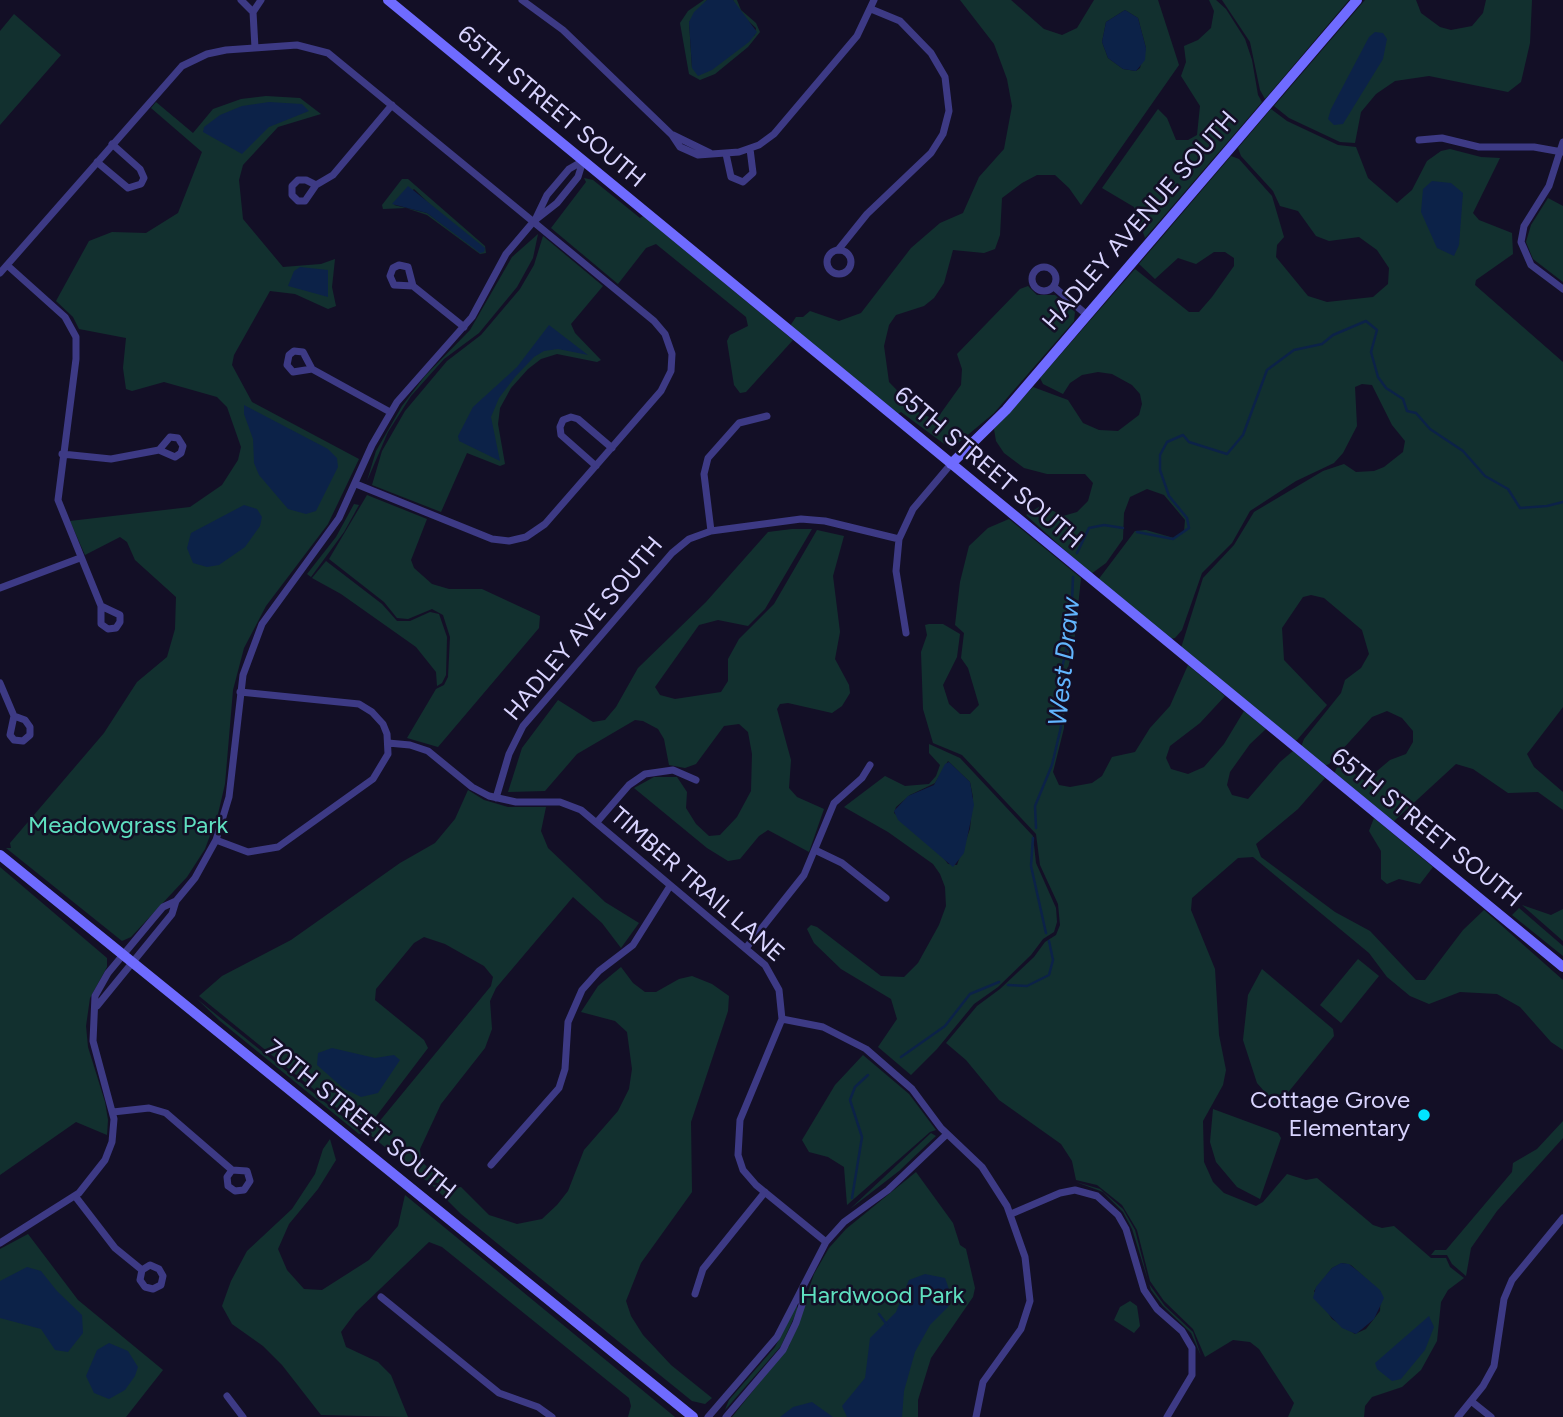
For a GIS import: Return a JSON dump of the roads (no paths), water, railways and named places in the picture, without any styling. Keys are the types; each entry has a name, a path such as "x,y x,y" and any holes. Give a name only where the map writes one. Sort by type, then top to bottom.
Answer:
{"street":[{"path":"242,0 253,12 256,48"},
{"path":"253,12 261,0"},
{"name":"65TH STREET SOUTH","path":"388,0 1563,967"},
{"path":"522,0 563,30 672,135 710,153 750,149 767,140 854,41 874,0"},
{"name":"HADLEY AVENUE SOUTH","path":"951,464 1002,414 1357,0"},
{"path":"838,250 867,214 931,153 943,134 949,111 945,77 931,53 900,21 871,9"},
{"path":"0,273 183,66 210,53 297,45 317,48 334,57 654,321 668,341 672,362 667,382 543,526 530,536 509,541 485,537 356,484"},
{"path":"316,185 339,169 392,104"},
{"path":"1419,140 1442,138 1481,147 1534,147 1562,152"},
{"path":"1563,142 1562,152 1546,191 1524,226 1521,242 1530,263 1563,289"},
{"path":"97,162 128,188 141,184 142,170 112,144"},
{"path":"726,153 731,177 743,182 753,173 750,149"},
{"path":"534,222 547,195 569,169 583,161"},
{"path":"97,1006 172,914 176,901 198,873 216,840 230,791 240,692 248,656 262,624 326,540 390,412 417,375 464,327 478,307 502,261 534,222 557,203 578,177 583,161"},
{"path":"6,265 61,313 75,334 76,359 62,454 58,504 101,606"},
{"path":"413,286 464,327"},
{"path":"1054,287 1087,315"},
{"path":"312,369 390,412"},
{"path":"712,531 704,474 708,458 737,424 767,416"},
{"path":"596,466 561,435 560,426 563,420 571,417 578,419 612,448"},
{"path":"62,454 111,459 159,450"},
{"path":"906,634 896,571 900,539 913,509 951,464"},
{"name":"HADLEY AVE SOUTH","path":"496,798 512,748 525,723 676,550 692,537 712,531 809,519 900,539"},
{"path":"0,588 80,558"},
{"path":"0,682 14,716"},
{"path":"216,840 253,853 278,847 373,779 384,764 388,743 386,730 378,717 359,704 240,692"},
{"name":"TIMBER TRAIL LANE","path":"388,743 410,745 428,751 472,787 496,798 516,802 565,803 597,822 765,965 775,980 781,998 782,1019"},
{"path":"746,948 797,886 834,803 862,778 870,765"},
{"path":"597,822 629,785 645,774 673,770 696,780"},
{"path":"815,850 845,864 886,898"},
{"name":"70TH STREET SOUTH","path":"0,855 692,1417"},
{"path":"491,1165 559,1088 565,1069 568,1022 582,990 599,971 633,945 670,886"},
{"path":"0,1243 75,1196 91,1182 105,1160 113,1136 113,1112 93,1041 97,1006 95,996 99,986 163,907 176,901"},
{"path":"826,1241 765,1192 742,1167 737,1152 737,1133 782,1019 823,1027 862,1046 912,1089 947,1134 986,1171 1011,1214 1027,1266 1028,1309 1018,1335 983,1382 976,1417"},
{"path":"113,1112 149,1108 163,1112 232,1170"},
{"path":"708,1417 777,1337 826,1241 844,1222 888,1190 947,1134"},
{"path":"1011,1214 1060,1193 1075,1190 1101,1198 1118,1214 1126,1229 1144,1290 1157,1309 1182,1331 1192,1348 1192,1375 1167,1417"},
{"path":"695,1294 702,1269 765,1192"},
{"path":"75,1196 104,1236 142,1270"},
{"path":"1458,1417 1494,1366 1504,1303 1510,1284 1563,1218"},
{"path":"726,1417 783,1350 799,1316 802,1290"},
{"path":"381,1297 499,1393 538,1407 552,1417"},
{"path":"228,1396 243,1417"},
{"path":"1471,1401 1491,1417"}],"water":[{"path":"707,0 733,0 757,32 749,42 712,70 698,76 692,68 689,22 694,12"},
{"path":"1125,10 1138,18 1146,48 1145,60 1136,71 1123,69 1108,58 1102,42 1106,22"},
{"path":"1375,32 1383,33 1387,39 1383,59 1343,124 1334,125 1328,119 1331,109 1369,37"},
{"path":"269,102 302,104 309,111 269,127 242,154 203,132 204,127 220,115 242,106"},
{"path":"1432,181 1451,183 1463,193 1459,245 1454,256 1437,248 1421,212 1423,189"},
{"path":"408,186 485,248 484,252 480,253 427,213 392,204"},
{"path":"300,267 328,270 328,297 288,286 294,271"},
{"path":"549,325 588,355 558,349 544,351 534,357 515,377 499,398 491,417 500,461 459,441 458,436 473,407 517,367"},
{"path":"244,405 328,449 337,458 338,467 316,511 306,514 288,509 259,475 254,463 253,439 244,414"},
{"path":"244,505 257,509 262,517 260,526 245,547 219,565 207,567 193,563 187,548 191,533"},
{"path":"949,762 970,782 974,805 964,853 953,867 898,820 894,811 908,796 934,785 945,764"},
{"path":"332,1048 375,1058 394,1055 400,1060 378,1093 361,1097 343,1088 317,1065 318,1053"},
{"path":"1341,1263 1349,1264 1359,1272 1380,1290 1384,1298 1374,1319 1356,1334 1342,1328 1313,1298 1316,1287 1332,1268"},
{"path":"27,1267 41,1271 82,1315 83,1333 68,1352 55,1350 41,1329 0,1318 0,1281"},
{"path":"925,1274 945,1278 951,1295 948,1307 930,1325 915,1352 904,1391 902,1417 847,1417 842,1406 865,1378 870,1338 896,1312 909,1280"},
{"path":"1429,1316 1434,1327 1425,1350 1401,1379 1392,1381 1377,1369 1375,1363"},
{"path":"109,1343 128,1351 138,1367 125,1390 109,1399 94,1393 86,1376 97,1350"},
{"path":"812,1402 833,1417 780,1417 793,1407"}],"waterway":[{"name":"West Draw","path":"1137,532 1173,539 1189,528 1187,518 1169,496 1160,470 1160,455 1167,442 1183,435 1189,442 1227,454 1243,435 1267,370 1294,350 1322,344 1333,335 1366,321 1377,330 1371,352 1378,377 1386,388 1403,399 1407,411 1416,413 1430,429 1463,451 1485,476 1508,489 1520,508 1563,502"},
{"name":"West Draw","path":"1077,553 1089,528 1104,525 1123,528"},
{"name":"West Draw","path":"1036,828 1035,806 1052,765 1061,727 1058,686 1071,628 1073,577"},
{"name":"West Draw","path":"1033,838 1031,866 1046,933"},
{"name":"West Draw","path":"1008,985 1027,986 1049,975 1053,960 1049,941"},
{"name":"West Draw","path":"901,1057 945,1026 970,994 999,982"},
{"name":"West Draw","path":"852,1198 862,1137 850,1100 855,1087 868,1075"},
{"name":"West Draw","path":"879,1314 887,1325"}],"place":[{"name":"Cottage Grove Elementary","path":"1424,1115"}],"park label":[{"name":"Meadowgrass Park","path":"128,826"},
{"name":"Hardwood Park","path":"882,1296"}]}
